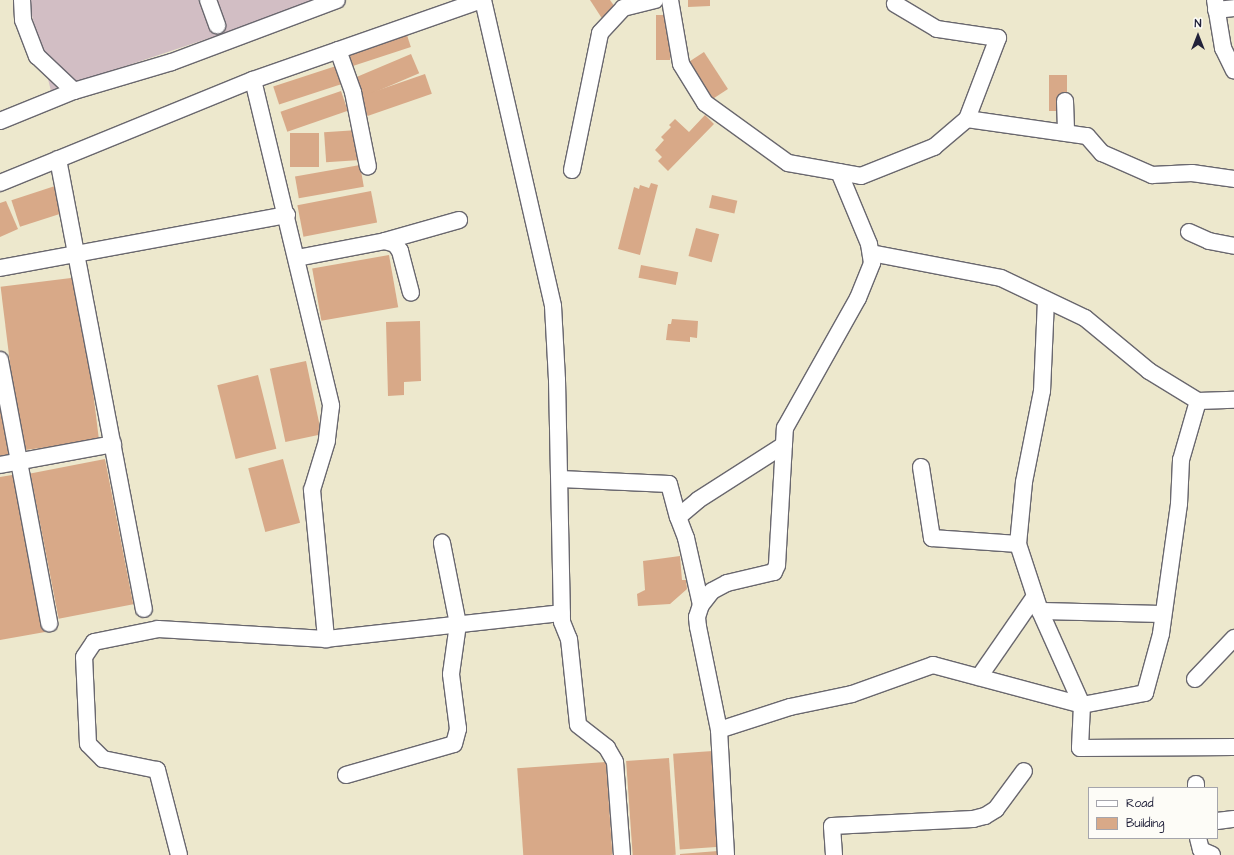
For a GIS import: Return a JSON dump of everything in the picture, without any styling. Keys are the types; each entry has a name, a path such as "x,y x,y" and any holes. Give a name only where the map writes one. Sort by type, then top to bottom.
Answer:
{"street":[{"path":"22,0 23,20 37,56 74,91"},
{"path":"208,0 217,25"},
{"path":"0,121 74,91 172,62 337,0"},
{"path":"0,183 253,80 482,0 553,306 560,479 562,622 569,639 578,725 607,748 615,762 622,855"},
{"path":"572,170 600,33 623,8 655,0"},
{"path":"670,0 681,64 705,103 788,163 861,176 934,147 967,119 998,38 937,29 895,4"},
{"path":"1234,8 1215,5 1223,48 1234,70"},
{"path":"338,50 353,92 368,167"},
{"path":"253,80 287,216 331,406 327,441 312,490 326,639"},
{"path":"1065,101 1066,133"},
{"path":"967,119 1087,136 1102,153 1152,175 1192,173 1234,179"},
{"path":"58,159 144,610"},
{"path":"726,855 718,730 697,617 701,605 712,591 727,583 774,572 777,565 785,428 858,298 872,263 870,244 839,172"},
{"path":"0,268 287,216"},
{"path":"297,258 385,241 459,220"},
{"path":"1189,232 1209,241 1234,246"},
{"path":"385,241 395,244 400,251 411,293"},
{"path":"870,253 1001,278 1085,318 1149,371 1198,401 1234,400"},
{"path":"1046,300 1042,391 1024,482 1018,544 1037,604 1082,705 1080,748 1234,747"},
{"path":"0,360 49,623"},
{"path":"718,730 790,707 852,694 933,665 1082,705 1145,693 1161,634 1179,504 1181,460 1198,401"},
{"path":"0,465 113,444"},
{"path":"678,517 698,500 784,445"},
{"path":"921,467 932,538 1018,544"},
{"path":"560,479 669,484 678,517 686,538 701,605"},
{"path":"346,776 454,744 458,729 451,674 458,624 442,543"},
{"path":"1037,604 1163,614"},
{"path":"980,677 1037,604"},
{"path":"179,855 157,770 103,759 88,744 84,657 94,642 158,629 326,639 562,612"},
{"path":"1194,679 1234,638"},
{"path":"834,855 832,826 974,819 985,816 996,809 1024,771"},
{"path":"1218,821 1234,819"},
{"path":"1198,839 1200,850 1212,855"}],"shaded area":[{"path":"28,0 323,0 51,91"}],"building":[{"path":"590,0 610,0 617,10 603,20"},
{"path":"688,0 710,0 710,6 688,7"},
{"path":"656,15 670,15 670,60 656,60"},
{"path":"405,29 411,47 349,67 343,49"},
{"path":"704,52 728,89 710,101 686,64"},
{"path":"411,54 419,73 361,98 353,79"},
{"path":"336,66 342,84 279,104 273,86"},
{"path":"425,74 432,94 368,116 361,96"},
{"path":"1049,75 1067,75 1067,111 1049,111"},
{"path":"341,91 348,111 287,132 280,112"},
{"path":"705,115 714,124 668,171 658,161 662,157 655,150 664,140 661,137 671,127 669,125 675,119 689,132"},
{"path":"358,130 360,160 326,162 324,132"},
{"path":"290,133 319,133 319,167 290,167"},
{"path":"360,165 364,187 299,198 295,176"},
{"path":"651,183 658,185 640,255 618,249 634,187 639,189 640,185 649,188"},
{"path":"58,185 67,212 20,227 11,200"},
{"path":"371,191 377,222 303,237 297,205"},
{"path":"712,195 737,201 734,214 709,208"},
{"path":"6,201 18,229 0,237 0,203"},
{"path":"696,228 719,234 712,262 688,256"},
{"path":"389,255 398,307 321,321 312,269"},
{"path":"641,265 678,272 676,285 639,278"},
{"path":"79,277 99,441 21,450 1,287"},
{"path":"672,319 698,321 697,338 690,337 690,342 666,340 668,324 671,324"},
{"path":"420,321 421,381 404,382 404,395 388,396 386,322"},
{"path":"306,361 322,434 285,442 270,369"},
{"path":"258,375 276,449 236,459 217,385"},
{"path":"0,391 13,460 0,463"},
{"path":"105,459 133,604 59,619 30,474"},
{"path":"283,459 300,523 265,532 248,468"},
{"path":"18,474 45,632 0,640 0,477"},
{"path":"680,556 682,580 686,580 687,589 670,604 638,606 637,594 645,590 643,561"},
{"path":"713,751 720,847 680,850 673,754"},
{"path":"669,758 676,855 633,855 626,761"},
{"path":"606,762 612,855 523,855 517,768"},
{"path":"718,851 718,855 680,855 680,854"}]}
